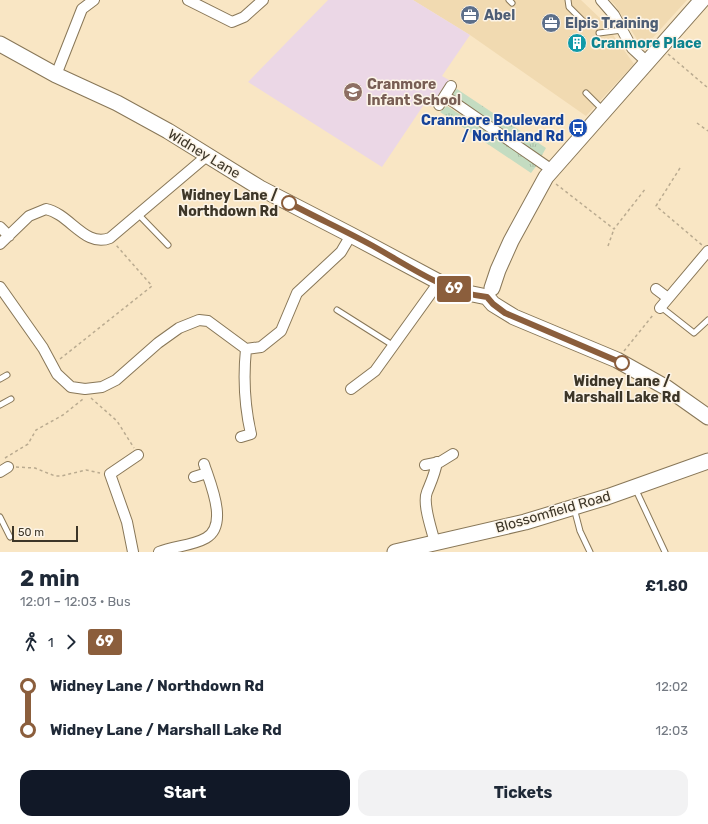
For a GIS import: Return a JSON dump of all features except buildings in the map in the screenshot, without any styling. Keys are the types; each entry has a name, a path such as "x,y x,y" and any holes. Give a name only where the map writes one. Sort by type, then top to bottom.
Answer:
{"street":[{"path":"56,75 82,9 94,0"},
{"path":"188,0 232,22 244,17 263,0"},
{"path":"601,0 614,14 632,48 647,62"},
{"path":"702,0 549,173 511,241 498,270 486,290 493,304 505,313 617,360 668,388 708,416"},
{"name":"Widney Lane","path":"0,44 56,75 117,103 208,155 260,188 444,284 458,291 486,290"},
{"path":"439,105 451,86"},
{"path":"445,96 549,173"},
{"path":"0,244 29,216 46,209 61,215 85,235 95,240 105,240 110,238 208,155"},
{"path":"0,227 9,236"},
{"path":"0,287 43,348 57,374 71,387 102,387 116,380 163,339 179,328 199,320 208,321 227,337 246,349 261,347 281,331 297,293 341,252 352,235"},
{"path":"660,308 705,248"},
{"path":"351,389 375,371 444,284"},
{"path":"656,289 668,298"},
{"path":"241,437 251,434 247,418 243,378 246,349"},
{"path":"425,465 437,462 453,454"},
{"path":"133,552 127,522 110,474 138,455"},
{"path":"687,470 708,456"},
{"name":"Blossomfield Road","path":"395,552 525,522 687,470 708,461"},
{"path":"435,543 425,503 427,492 435,476 437,462"},
{"path":"159,552 206,538 213,532 217,524 218,511 206,468 194,477"}],"lane":[{"path":"568,0 569,7 586,23"},
{"path":"599,33 622,30"},
{"path":"586,93 604,111"},
{"path":"138,214 168,245"},
{"path":"660,308 694,333 708,320"},
{"path":"337,310 395,346"},
{"path":"0,378 7,375"},
{"path":"0,405 11,399"},
{"path":"635,487 665,552"},
{"path":"574,507 580,531 590,552"},
{"path":"0,517 10,537"}],"path":[{"path":"660,47 708,88"},
{"path":"697,123 708,132"},
{"path":"680,168 656,206 705,248"},
{"path":"549,173 614,229"},
{"path":"608,246 614,229 646,188"},
{"path":"52,364 152,286 110,238"},
{"path":"617,360 640,329 660,308"},
{"path":"110,474 86,470 55,476 35,468 4,470 5,457 28,444 36,430 63,415 88,395 117,421 138,455"}],"shaded area":[{"name":"Cranmore Infant School","path":"328,0 413,0 470,35 442,76 449,80 431,107 425,103 382,167 248,82"},
{"path":"413,0 581,0 603,21 634,64 586,116 470,35"},
{"path":"610,0 687,0 648,43 638,41 615,5"}],"green space":[{"path":"457,89 546,148 541,157 450,95"},
{"path":"447,106 537,165 531,173 440,112"}],"bus line":[{"name":"69","path":"289,203 439,282 458,291 487,297 493,304 505,313 622,363"}],"place":[{"name":"Abel","path":"470,15"},
{"name":"Elpis Training","path":"551,23"},
{"name":"Cranmore Place","path":"577,43"},
{"name":"Cranmore Infant School","path":"353,92"},
{"name":"Cranmore Boulevard / Northland Rd","path":"578,128"},
{"name":"Widney Lane / Northdown Rd","path":"289,203"},
{"name":"Widney Lane / Marshall Lake Rd","path":"622,363"}]}
